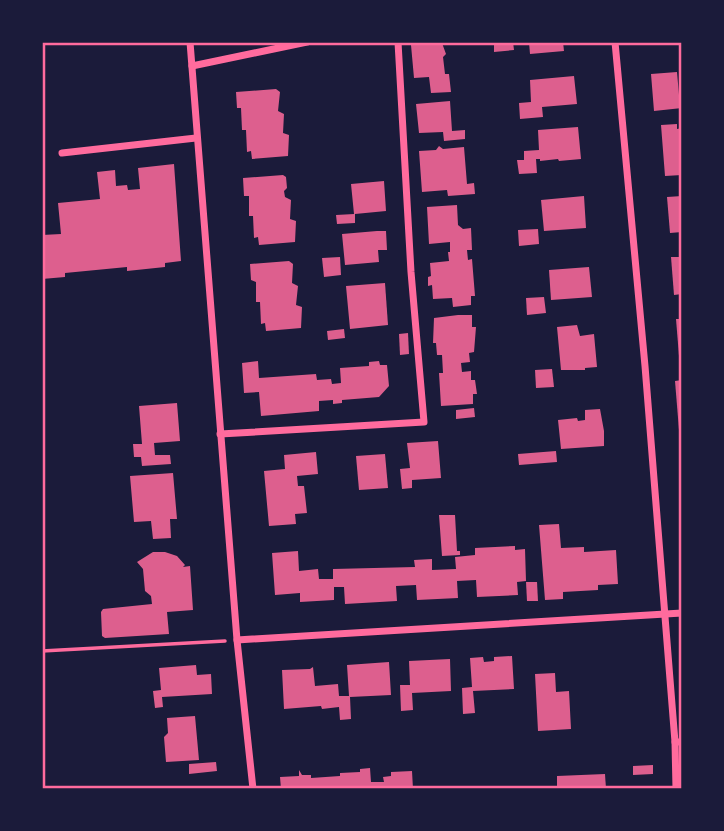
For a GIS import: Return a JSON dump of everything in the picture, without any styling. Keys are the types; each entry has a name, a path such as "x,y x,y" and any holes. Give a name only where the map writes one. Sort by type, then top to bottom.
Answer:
{"street":[{"path":"190,42 237,640 253,789"},
{"path":"192,66 307,42"},
{"path":"220,434 424,422 411,272 398,42"},
{"path":"615,42 645,366 664,614 679,742 676,789"},
{"path":"62,153 196,138"},
{"path":"237,640 682,613"}],"path":[{"path":"42,651 237,640"}],"building":[{"path":"494,42 513,42 514,50 494,52"},
{"path":"529,42 563,42 564,51 530,54"},
{"path":"442,43 446,54 443,57 445,74 449,74 451,92 431,93 429,77 414,78 411,45"},
{"path":"677,72 682,108 654,111 651,74"},
{"path":"574,76 577,104 542,107 543,117 520,119 519,103 531,102 530,80"},
{"path":"276,89 280,92 278,111 284,114 283,133 289,135 288,156 252,159 251,151 247,152 246,130 242,130 241,108 237,108 236,92"},
{"path":"450,101 452,131 465,130 465,139 444,141 443,132 419,133 416,104"},
{"path":"677,124 677,129 682,128 682,175 665,176 661,125"},
{"path":"578,127 581,159 536,159 537,173 519,174 517,160 524,160 524,151 539,150 538,130"},
{"path":"439,146 443,149 464,147 467,184 474,183 475,194 448,196 447,190 422,192 419,151 436,150"},
{"path":"174,164 181,261 165,263 165,267 127,271 127,267 65,273 65,277 42,279 42,235 61,234 58,203 100,199 97,172 115,170 116,186 127,185 128,190 140,189 138,168"},
{"path":"286,177 287,188 284,191 285,197 291,200 290,219 296,221 295,242 259,245 258,237 254,238 253,216 249,216 249,196 244,196 243,178"},
{"path":"384,181 386,211 355,214 355,223 337,224 336,215 354,214 351,184"},
{"path":"584,196 586,228 544,231 541,200"},
{"path":"682,196 682,232 670,233 667,197"},
{"path":"457,205 458,225 463,229 471,228 472,250 467,250 468,260 472,259 475,296 471,296 471,305 453,307 452,298 433,299 432,285 428,286 428,277 431,276 430,263 449,261 450,242 429,244 427,207"},
{"path":"538,229 539,244 519,246 518,230"},
{"path":"386,231 387,250 378,250 379,262 345,265 342,234"},
{"path":"340,257 341,275 324,277 322,258"},
{"path":"671,257 682,257 682,294 674,295"},
{"path":"289,261 293,264 292,283 298,286 296,305 302,307 301,328 266,331 265,323 261,324 260,302 256,302 256,282 251,280 250,264"},
{"path":"589,267 592,297 551,300 549,270"},
{"path":"385,283 388,325 350,329 346,286"},
{"path":"544,297 546,313 527,315 526,298"},
{"path":"472,315 472,327 476,327 474,352 469,353 470,362 461,363 462,372 471,371 471,380 475,380 477,394 473,394 473,404 441,406 439,373 443,373 442,355 437,355 436,343 433,343 434,318"},
{"path":"676,319 682,319 682,356 679,356"},
{"path":"577,325 580,336 594,334 597,367 561,370 557,327"},
{"path":"344,329 345,338 328,340 327,331"},
{"path":"408,333 409,354 400,355 399,334"},
{"path":"258,361 259,378 316,374 317,380 331,379 332,384 341,383 340,368 369,366 369,362 379,361 380,365 387,365 389,386 379,397 342,400 342,403 333,404 333,400 319,401 319,411 261,416 259,392 244,393 242,363"},
{"path":"552,369 554,387 536,388 535,370"},
{"path":"682,380 682,430 679,430 675,381"},
{"path":"177,403 180,441 154,443 155,455 170,455 171,464 142,466 141,457 134,457 133,444 142,444 139,406"},
{"path":"474,408 475,417 456,419 456,410"},
{"path":"600,409 604,446 561,449 558,420 585,420 585,410"},
{"path":"438,441 441,478 412,480 412,488 402,489 400,469 410,468 407,443"},
{"path":"556,451 557,462 519,465 518,454"},
{"path":"316,452 318,474 297,476 298,486 304,486 307,513 295,514 296,524 269,526 264,471 285,469 284,455"},
{"path":"385,454 388,488 359,490 356,456"},
{"path":"173,473 177,519 170,519 171,538 153,539 151,521 134,522 130,476"},
{"path":"439,515 455,515 457,551 460,551 460,555 442,556"},
{"path":"559,524 561,548 584,547 584,552 616,550 618,584 598,585 598,590 563,592 563,599 545,600 539,525"},
{"path":"515,546 515,550 525,549 526,581 517,582 518,595 477,597 476,580 457,581 458,598 417,600 416,585 396,586 397,601 345,604 344,587 334,587 334,600 300,602 300,593 275,595 272,553 298,551 299,571 318,569 319,579 333,579 333,569 415,567 414,560 432,559 432,570 456,569 455,557 475,555 475,548"},
{"path":"153,552 177,556 185,565 183,567 190,566 193,610 167,612 169,634 105,638 102,636 103,609 152,604 151,596 145,591 143,569 137,562"},
{"path":"526,582 537,582 538,601 527,601"},
{"path":"512,656 514,689 473,691 475,713 463,714 462,688 472,687 470,658 483,657 484,662 494,661 494,657"},
{"path":"450,659 451,691 412,693 413,710 401,711 400,685 410,685 409,661"},
{"path":"389,662 391,695 350,697 351,719 340,720 339,707 284,709 282,670 313,667 315,686 338,684 339,696 349,696 347,665"},
{"path":"196,665 197,675 211,674 212,694 162,697 163,707 155,708 153,691 161,690 159,668"},
{"path":"555,673 556,692 569,691 571,729 538,731 535,674"},
{"path":"195,716 199,760 166,762 164,737 168,733 167,718"},
{"path":"216,762 217,771 189,774 189,764"},
{"path":"653,765 653,774 633,775 633,766"},
{"path":"370,768 371,782 384,782 383,777 391,776 391,772 412,771 413,789 281,789 280,777 299,776 299,770 302,775 311,775 311,778 340,776 340,773 360,772 360,769"},
{"path":"605,774 606,789 557,789 557,776"}]}
